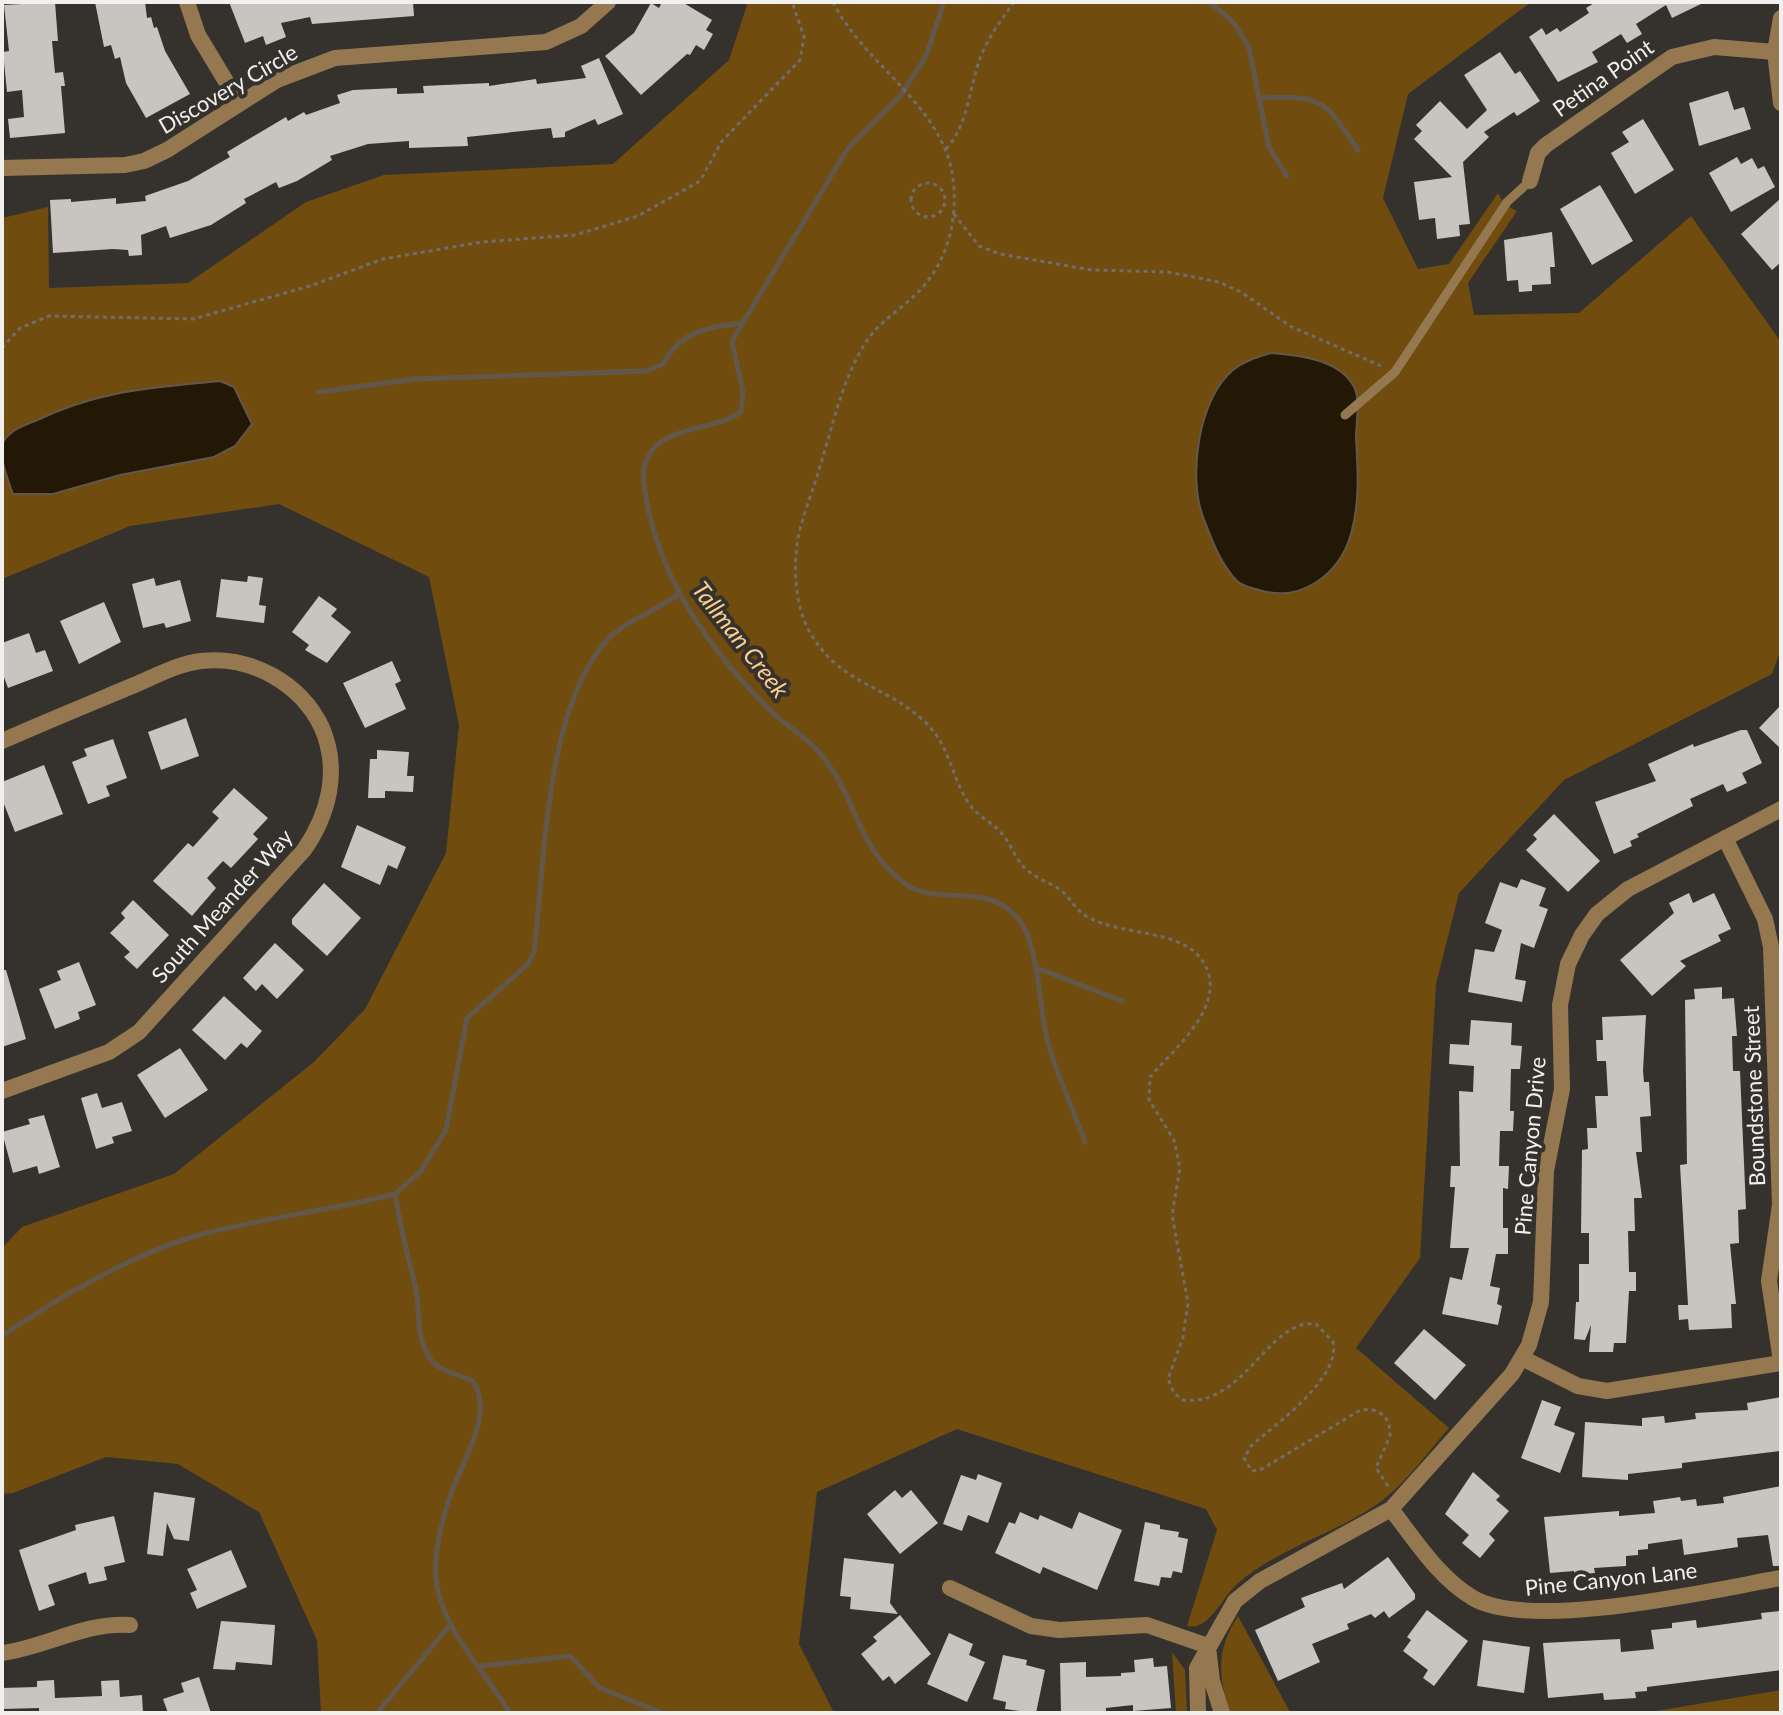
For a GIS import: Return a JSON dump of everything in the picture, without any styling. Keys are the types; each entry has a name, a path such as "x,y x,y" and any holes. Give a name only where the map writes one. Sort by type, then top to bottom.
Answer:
{"street":[{"path":"187,2 198,35 239,103"},
{"name":"Discovery Circle","path":"2,168 135,163 167,150 239,103 308,66 335,58 546,42 581,26 608,2"},
{"path":"1781,18 1775,52 1781,103"},
{"name":"Petina Point","path":"1530,181 1538,153 1546,145 1672,57 1714,47 1775,52"},
{"name":"South Meander Way","path":"2,741 181,665 222,661 262,670 297,694 323,731 331,772 324,815 304,850 139,1032 109,1052 2,1091"},
{"name":"Pine Canyon Drive","path":"1198,1713 1196,1677 1225,1614 1251,1587 1392,1500 1522,1358 1541,1302 1546,1171 1562,1089 1560,1005 1573,950 1589,924 1619,895 1781,809"},
{"name":"Boundstone Street","path":"1725,838 1765,919 1771,947 1780,1205 1769,1281 1781,1362"},
{"path":"1522,1358 1578,1386 1607,1391 1781,1362"},
{"name":"Pine Canyon Lane","path":"1392,1500 1453,1584 1479,1601 1513,1612 1652,1601 1781,1578"},
{"path":"950,1588 1031,1626 1059,1630 1147,1625 1208,1646 1212,1681 1222,1713"},
{"path":"2,1653 38,1646 98,1624 130,1625"}],"lane":[{"path":"1345,415 1395,372 1507,202 1530,181"}],"path":[{"path":"2,348 20,328 49,316 193,319 310,286 383,259 499,240 575,235 638,216 700,181 722,141 800,60 805,42 792,2"},
{"path":"833,2 854,37 937,132 945,150 954,214 948,243 933,273 922,289 868,338 846,384 798,540 795,570 800,608 807,627 837,668 895,699 927,724 950,755 970,806 1003,835 1012,853 1029,872 1061,891 1084,915 1096,921 1191,947 1198,954 1208,973 1210,997 1198,1018 1150,1077 1147,1087 1149,1100 1174,1140 1180,1168 1172,1215 1188,1303 1183,1337 1168,1379 1170,1386 1183,1400 1215,1395 1237,1383 1288,1332 1298,1325 1316,1324 1333,1342 1333,1359 1313,1390 1251,1446 1244,1458 1245,1463 1252,1471 1262,1469 1357,1412 1369,1409 1380,1413 1389,1423 1390,1436 1376,1468 1392,1500"},
{"path":"945,150 956,138 964,119 970,86 988,41 1014,2"},
{"path":"931,183 941,188 945,199 939,214 928,218 913,210 910,199 915,188 931,183"},
{"path":"945,199 954,199"},
{"path":"954,214 979,246 1000,254 1092,270 1168,272 1219,282 1241,292 1290,326 1395,372"}],"shaded area":[{"path":"748,2 1531,2 1408,94 1383,198 1418,269 1449,264 1498,193 1504,204 1517,211 1468,283 1474,315 1579,313 1691,216 1781,342 1781,649 1772,674 1564,780 1459,893 1436,984 1420,1258 1356,1348 1449,1428 1387,1497 1359,1516 1252,1572 1236,1585 1202,1624 1187,1626 1217,1530 1206,1509 957,1429 817,1492 799,1644 834,1713 321,1713 317,1640 259,1512 178,1464 106,1457 13,1493 2,1494 2,1248 22,1227 174,1174 314,1062 365,1009 446,853 459,725 429,577 279,504 130,526 2,579 2,218 48,207 49,288 188,283 306,202 384,175 613,164 729,60"},
{"path":"1271,353 1316,360 1338,369 1353,385 1357,403 1357,498 1354,522 1345,549 1328,573 1316,582 1303,589 1275,593 1239,583 1226,567 1203,517 1196,481 1199,439 1211,400 1233,370"},
{"path":"220,381 234,387 252,424 235,446 214,457 120,475 53,494 13,494 3,464 2,446 7,437 20,427 104,397"},
{"path":"1238,1616 1290,1712 1297,1713 1230,1713 1221,1663 1226,1640"},
{"path":"1172,1652 1185,1670 1187,1713 1176,1713"},
{"path":"1781,1690 1781,1713 1644,1713"}],"building":[{"path":"55,2 58,41 52,41 55,73 63,72 65,86 61,86 65,133 10,138 8,119 24,117 22,90 7,92 3,52 9,51 4,5"},
{"path":"95,2 145,2 147,18 151,17 154,28 157,27 165,51 190,94 146,118 126,83 120,57 115,59 111,45 104,47"},
{"path":"229,2 413,2 414,16 312,24 310,17 281,23 286,37 266,45 263,36 245,43"},
{"path":"662,2 682,2 712,20 706,30 713,34 704,50 696,45 690,55 687,54 641,95 605,56 634,33 651,3 659,8"},
{"path":"1596,2 1705,2 1672,18 1666,5 1636,24 1642,34 1627,43 1621,34 1592,52 1598,62 1558,82 1529,37 1542,28 1546,35 1557,28 1560,32 1589,13 1586,8"},
{"path":"1500,52 1515,74 1520,71 1540,101 1517,116 1514,112 1484,132 1489,137 1463,162 1470,224 1459,225 1460,236 1437,239 1435,218 1419,220 1414,182 1452,177 1414,139 1422,131 1416,125 1440,101 1467,129 1487,110 1464,75"},
{"path":"599,58 623,114 598,125 595,119 565,132 565,137 553,138 551,128 467,137 468,146 409,148 409,141 368,144 330,156 332,160 297,181 279,188 276,182 244,199 246,203 211,225 170,238 166,226 141,235 142,255 129,256 128,250 113,249 53,253 50,200 71,199 71,202 116,198 116,204 146,201 145,196 188,181 230,157 227,152 286,117 288,121 304,112 306,115 340,103 337,95 353,90 397,88 397,94 424,93 423,86 489,83 489,86 536,79 537,84 586,78 581,66"},
{"path":"1728,91 1734,110 1744,107 1751,129 1699,146 1689,103"},
{"path":"1643,119 1674,170 1635,194 1611,153 1629,142 1622,132"},
{"path":"1737,157 1741,164 1752,158 1758,169 1764,166 1775,187 1731,212 1709,173"},
{"path":"1600,185 1633,241 1592,265 1560,209"},
{"path":"1781,198 1781,262 1772,270 1741,234"},
{"path":"1552,232 1555,267 1550,267 1551,284 1532,285 1532,291 1519,292 1518,280 1507,281 1504,240"},
{"path":"248,576 263,578 259,605 266,606 264,623 216,617 221,579 247,582"},
{"path":"154,578 156,586 180,580 191,621 166,628 164,623 143,628 132,584"},
{"path":"319,596 337,609 331,616 351,632 327,663 305,650 309,645 292,632"},
{"path":"104,602 121,642 79,664 60,621"},
{"path":"29,633 36,653 45,650 53,671 8,688 2,672 2,643"},
{"path":"392,661 401,681 395,684 406,709 365,728 343,683"},
{"path":"1781,705 1781,749 1759,728"},
{"path":"186,718 199,756 161,770 148,732"},
{"path":"1747,730 1762,763 1742,773 1747,783 1727,792 1723,784 1690,799 1693,806 1637,834 1639,837 1630,841 1632,846 1614,854 1595,802 1656,781 1648,764 1693,744 1694,747"},
{"path":"113,739 127,778 106,786 110,796 88,804 72,762 87,756 84,749"},
{"path":"377,750 409,752 407,776 414,776 413,792 385,791 385,798 368,798 370,759 377,759"},
{"path":"44,765 63,814 15,832 2,799 2,782"},
{"path":"234,788 268,818 253,834 258,839 231,868 223,861 207,878 216,888 192,916 153,881 188,843 193,847 219,818 212,812"},
{"path":"1554,814 1600,861 1568,892 1526,850 1537,839 1533,835"},
{"path":"357,825 406,847 397,869 388,865 380,885 341,867"},
{"path":"1521,879 1546,888 1539,906 1548,909 1534,948 1521,943 1515,979 1526,981 1522,1002 1468,992 1475,949 1494,952 1502,930 1485,923 1500,882 1517,888"},
{"path":"324,883 361,918 327,956 292,924 292,919"},
{"path":"1689,893 1693,903 1714,893 1731,929 1718,935 1721,941 1680,961 1686,966 1652,996 1620,960 1674,913 1669,903"},
{"path":"133,900 169,935 137,969 124,957 130,952 110,933 125,918 121,913"},
{"path":"275,943 304,970 277,999 262,984 256,991 243,978"},
{"path":"79,962 96,1005 78,1012 80,1019 55,1029 39,989 61,980 57,971"},
{"path":"2,970 6,970 26,1039 2,1047"},
{"path":"1722,987 1722,999 1734,998 1737,1036 1732,1036 1733,1071 1740,1071 1746,1209 1738,1210 1739,1243 1730,1244 1736,1304 1731,1304 1732,1328 1689,1330 1688,1319 1679,1320 1678,1305 1688,1305 1680,1165 1687,1164 1685,1000 1695,999 1694,989"},
{"path":"224,996 262,1031 247,1048 241,1043 225,1060 192,1030"},
{"path":"1646,1015 1643,1071 1644,1082 1649,1082 1651,1116 1640,1117 1642,1152 1636,1152 1642,1198 1634,1198 1635,1231 1628,1231 1629,1272 1636,1272 1636,1291 1629,1291 1626,1343 1614,1343 1613,1352 1589,1352 1591,1325 1585,1340 1574,1339 1576,1302 1579,1302 1579,1264 1589,1264 1589,1233 1581,1233 1582,1150 1588,1149 1587,1128 1597,1128 1595,1096 1608,1096 1606,1061 1597,1061 1596,1040 1603,1040 1602,1017"},
{"path":"1471,1020 1512,1023 1511,1045 1522,1046 1520,1069 1511,1069 1513,1131 1500,1131 1499,1166 1509,1166 1508,1189 1503,1188 1503,1228 1508,1228 1508,1254 1496,1254 1490,1286 1500,1288 1497,1304 1502,1306 1498,1325 1442,1314 1450,1277 1462,1280 1469,1248 1450,1248 1455,1187 1450,1187 1451,1166 1460,1166 1459,1091 1473,1092 1474,1066 1449,1064 1450,1044 1469,1045"},
{"path":"180,1048 208,1090 165,1118 137,1075"},
{"path":"97,1093 102,1108 122,1102 132,1131 112,1137 114,1143 96,1149 81,1098"},
{"path":"44,1115 60,1167 39,1174 37,1166 13,1173 2,1132 30,1124 28,1119"},
{"path":"1424,1329 1466,1365 1435,1400 1394,1363"},
{"path":"1781,1397 1781,1451 1682,1463 1682,1468 1628,1474 1628,1480 1582,1477 1585,1422 1642,1426 1642,1418 1664,1416 1665,1423 1696,1419 1695,1413 1748,1410 1747,1403"},
{"path":"1542,1400 1561,1407 1554,1425 1575,1433 1560,1473 1521,1458"},
{"path":"1473,1472 1500,1496 1496,1500 1509,1511 1489,1534 1495,1540 1480,1558 1462,1543 1469,1535 1445,1514"},
{"path":"978,1474 1002,1483 988,1523 968,1515 962,1531 943,1524 961,1475 976,1480"},
{"path":"1781,1486 1781,1566 1773,1566 1768,1535 1737,1538 1738,1547 1684,1555 1682,1539 1648,1544 1648,1549 1638,1550 1638,1555 1626,1556 1626,1566 1594,1568 1595,1573 1574,1575 1574,1571 1550,1573 1544,1517 1619,1511 1619,1516 1655,1513 1653,1501 1680,1497 1681,1501 1696,1499 1697,1506 1724,1503 1723,1497"},
{"path":"895,1490 902,1498 911,1490 938,1523 900,1554 867,1514"},
{"path":"154,1492 195,1498 189,1541 174,1539 167,1523 163,1556 147,1554"},
{"path":"1020,1512 1038,1520 1040,1515 1072,1529 1079,1512 1122,1530 1097,1590 1043,1567 1040,1574 995,1553 1009,1522 1015,1524"},
{"path":"114,1516 125,1562 104,1567 107,1580 89,1584 86,1572 48,1585 55,1605 39,1611 19,1550 76,1530 75,1525"},
{"path":"1145,1522 1160,1525 1160,1529 1179,1532 1178,1537 1188,1539 1182,1573 1173,1571 1171,1578 1161,1577 1159,1586 1134,1581"},
{"path":"231,1550 247,1587 197,1609 190,1593 197,1590 187,1569"},
{"path":"1388,1557 1415,1594 1415,1599 1389,1618 1384,1611 1375,1618 1371,1614 1347,1624 1349,1629 1312,1644 1320,1662 1278,1681 1255,1630 1305,1607 1301,1598 1342,1583 1344,1589"},
{"path":"844,1558 894,1564 890,1603 898,1614 850,1609 851,1597 840,1596"},
{"path":"1427,1610 1468,1641 1434,1686 1423,1678 1428,1670 1403,1651 1411,1640 1407,1637"},
{"path":"1780,1611 1781,1670 1647,1687 1647,1691 1635,1692 1636,1698 1604,1700 1603,1693 1548,1698 1543,1643 1620,1639 1621,1652 1654,1649 1651,1630 1672,1628 1672,1623 1696,1620 1697,1628 1762,1619 1761,1613"},
{"path":"900,1615 931,1654 895,1684 889,1676 883,1681 861,1654 877,1641 873,1637"},
{"path":"221,1621 275,1625 272,1665 236,1662 235,1670 213,1669"},
{"path":"949,1633 973,1644 969,1655 985,1662 967,1702 927,1684"},
{"path":"1483,1640 1530,1647 1524,1693 1477,1686"},
{"path":"1003,1655 1027,1660 1026,1665 1045,1670 1036,1713 1005,1709 1006,1702 993,1699"},
{"path":"1153,1658 1154,1667 1167,1666 1171,1708 1133,1711 1133,1705 1106,1708 1106,1713 1061,1713 1060,1663 1086,1662 1086,1677 1121,1676 1121,1673 1135,1672 1134,1660"},
{"path":"199,1677 211,1713 168,1713 163,1699 184,1692 181,1683"},
{"path":"54,1680 55,1698 102,1696 101,1681 119,1680 120,1697 142,1695 143,1713 39,1713 39,1708 2,1709 2,1688 37,1687 37,1681"}],"waterway":[{"name":"Tallman Creek","path":"944,2 926,56 900,96 848,148 732,341 743,392 741,412 718,423 679,433 657,445 646,461 644,488 666,565 695,619 752,692 819,752 841,785 866,837 888,869 917,890 990,900 1017,917 1030,942 1051,1052 1085,1142"},
{"path":"1210,2 1234,23 1249,48 1269,147 1287,176"},
{"path":"1260,98 1297,98 1320,104 1337,120 1358,150"},
{"path":"319,392 415,379 646,371 663,364 678,344 696,333 742,323"},
{"path":"510,1713 457,1636 441,1603 437,1586 436,1564 441,1529 450,1496 474,1438 480,1407 472,1380 437,1366 425,1349 417,1294 395,1194 421,1171 446,1130 467,1018 528,964 534,952 551,788 571,705 587,669 615,633 679,594"},
{"path":"1037,968 1122,1001"},
{"path":"2,1336 94,1280 168,1245 243,1225 395,1194"},
{"path":"377,1713 450,1625"},
{"path":"481,1666 570,1656 600,1688 662,1713"}]}
